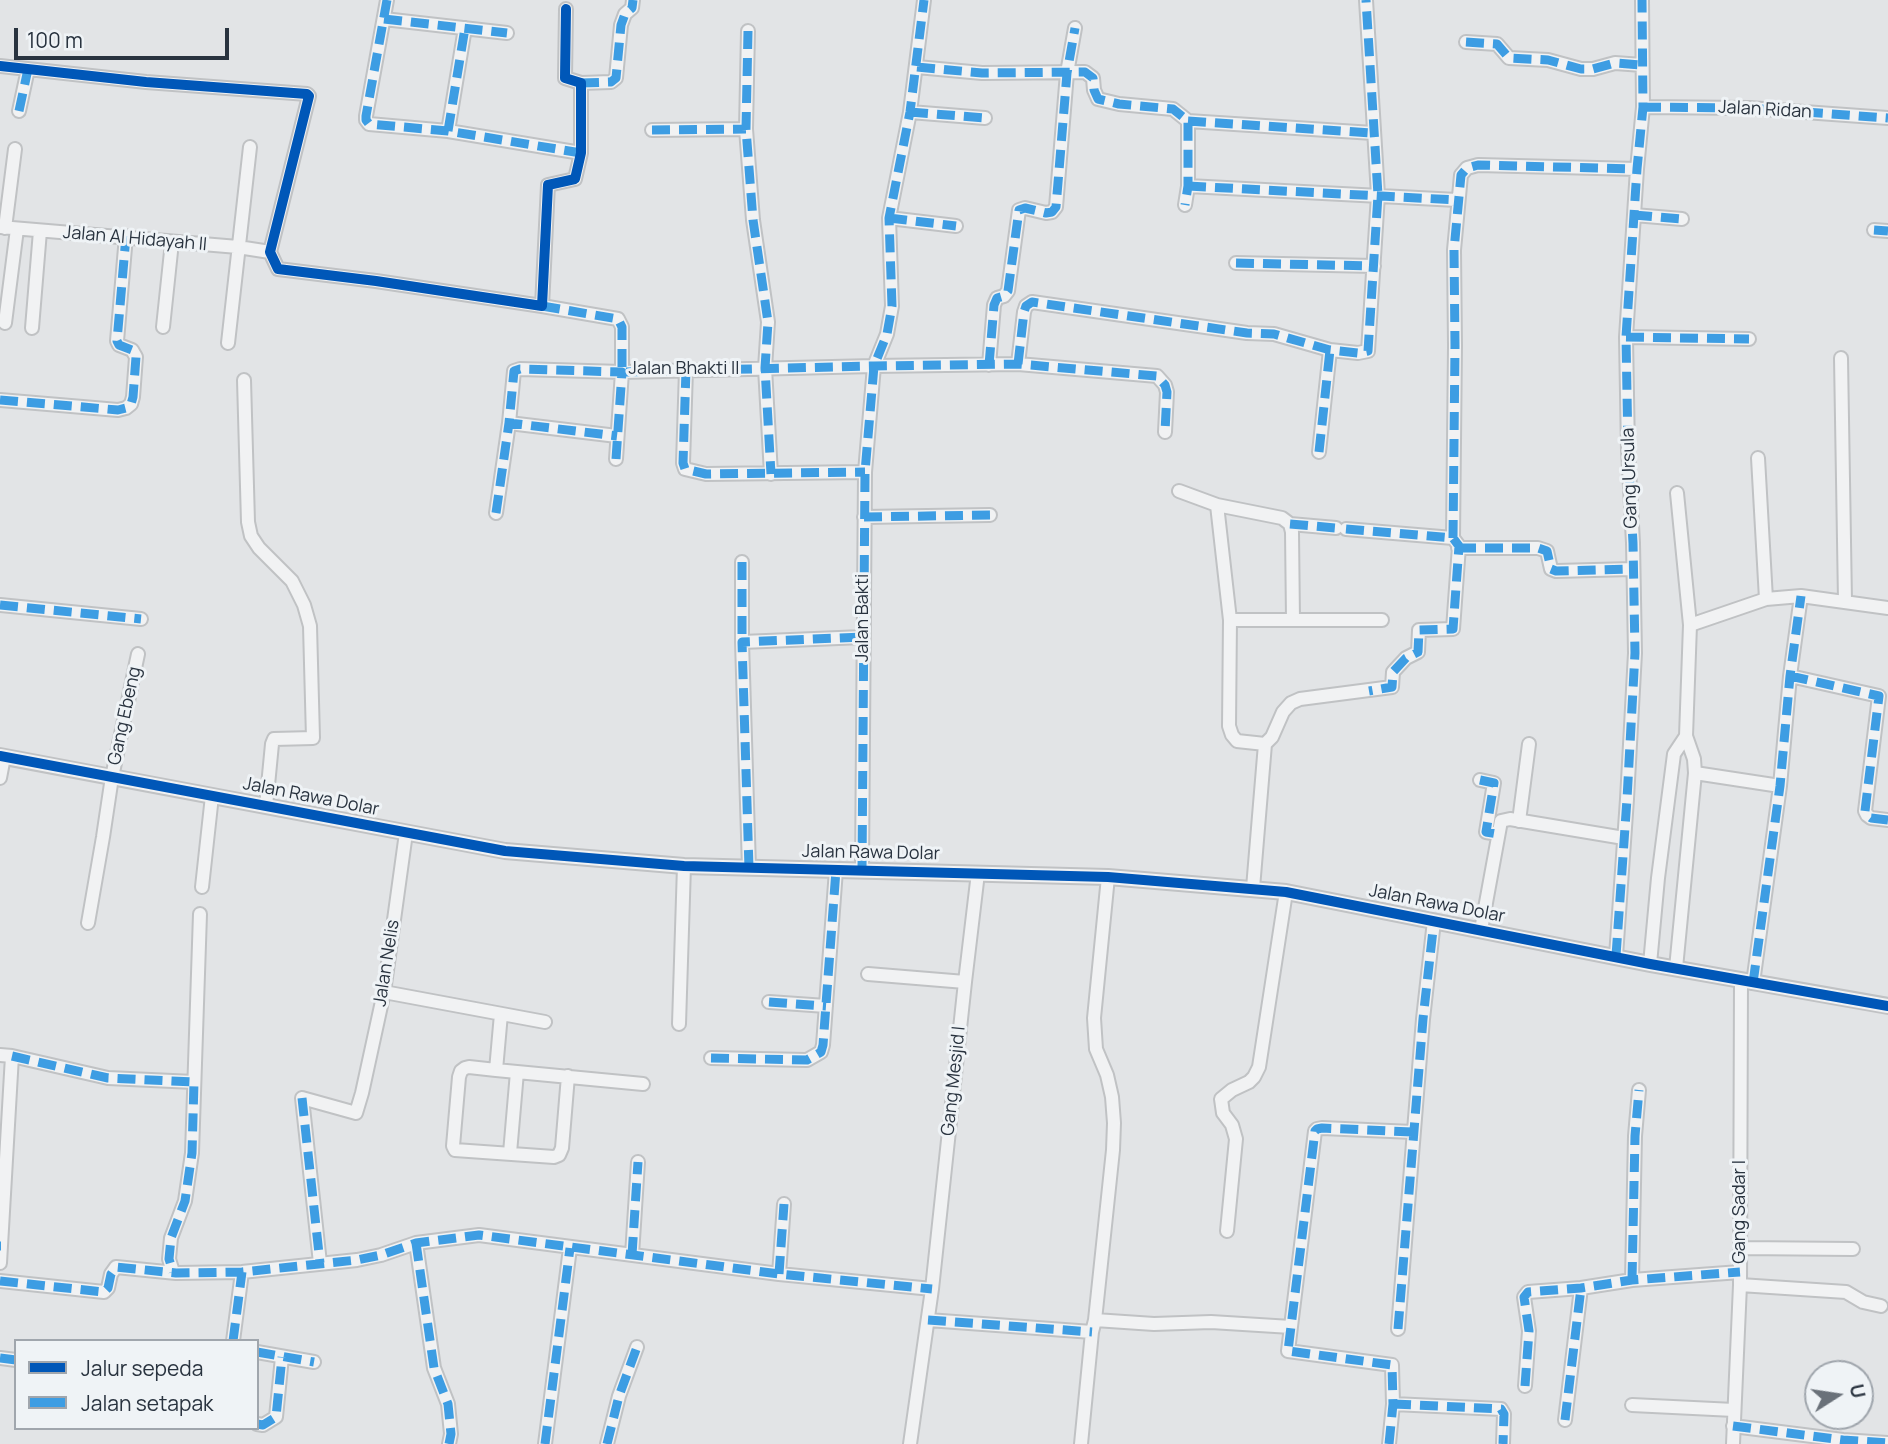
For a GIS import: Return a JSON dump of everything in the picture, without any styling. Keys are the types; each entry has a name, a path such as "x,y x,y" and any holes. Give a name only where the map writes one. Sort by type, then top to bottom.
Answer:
{"street":[{"path":"387,0 366,120 369,124 448,131 581,153"},
{"path":"566,9 565,78 581,83 611,82 615,78 621,25 625,14 632,8 633,0"},
{"name":"Jalan Bakti","path":"862,870 865,472 874,366 887,334 892,306 889,218 910,112 923,0"},
{"path":"1018,364 1024,312 1026,306 1032,302 1247,333 1274,334 1331,349 1364,353 1370,348 1378,195 1366,0"},
{"name":"Gang Ursula","path":"1616,956 1634,653 1626,337 1643,107 1642,0"},
{"path":"384,19 507,33"},
{"path":"989,365 994,305 1008,290 1019,211 1025,208 1046,213 1052,212 1056,207 1068,73 1075,28"},
{"path":"448,131 465,29"},
{"path":"748,31 746,129 753,220 768,322 765,368 771,474"},
{"path":"1466,42 1497,44 1510,58 1548,60 1581,69 1615,63 1642,65"},
{"path":"0,66 173,84 307,94 309,96 270,252 278,269 542,306 548,185 575,179 581,153 581,83"},
{"path":"917,67 982,73 1084,72 1092,76 1095,96 1098,99 1119,104 1173,109 1188,121 1373,133"},
{"path":"19,111 28,69"},
{"name":"Jalan Ridan","path":"1643,107 1749,108 1888,118"},
{"path":"910,112 985,118"},
{"path":"1185,205 1188,186 1188,121"},
{"path":"652,130 746,129"},
{"path":"228,343 250,147"},
{"path":"5,323 7,228 15,149"},
{"path":"1253,888 1265,744 1272,737 1283,712 1291,703 1300,699 1392,687 1393,672 1406,658 1418,652 1419,630 1452,629 1456,543 1454,250 1461,175 1467,168 1478,164 1637,169"},
{"path":"1188,186 1457,200"},
{"path":"1634,215 1682,219"},
{"path":"889,218 956,226"},
{"name":"Jalan Al Hidayah II","path":"7,228 126,236 270,252"},
{"path":"1874,230 1888,231"},
{"path":"32,328 40,231"},
{"path":"0,400 118,410 131,404 136,357 132,350 119,345 117,336 126,236"},
{"path":"163,327 172,242"},
{"path":"1236,263 1374,266"},
{"name":"Jalan Bhakti II","path":"542,306 618,319 622,327 622,372 1018,364 1157,376 1167,392 1165,432"},
{"path":"1626,337 1749,339"},
{"path":"1319,452 1331,349"},
{"path":"1841,358 1846,601"},
{"path":"686,370 685,469 706,474 865,472"},
{"path":"496,513 514,371 622,372 615,459"},
{"path":"244,380 248,522 251,536 258,548 292,581 304,605 310,626 313,738 274,739 266,806"},
{"path":"509,423 617,436"},
{"path":"1758,458 1766,599"},
{"path":"1179,491 1217,505 1270,514 1290,524 1456,543 1538,548 1547,551 1551,569 1556,571 1632,569"},
{"path":"1676,968 1695,773 1695,759 1686,737 1690,625 1677,493"},
{"path":"1217,505 1230,620 1228,726 1237,741 1265,744"},
{"path":"864,517 990,515"},
{"path":"1290,524 1293,620"},
{"path":"742,562 749,868"},
{"path":"1690,625 1766,599 1801,596 1888,608"},
{"name":"Gang Sadar I","path":"1733,1444 1747,981 1780,786 1790,676 1801,596"},
{"path":"0,605 141,619"},
{"path":"1230,620 1382,620"},
{"path":"742,642 863,636"},
{"name":"Gang Ebeng","path":"88,923 112,777 138,654"},
{"path":"1790,676 1884,694 1865,811 1871,818 1888,820"},
{"path":"1650,964 1674,754 1686,737"},
{"path":"1519,821 1529,744"},
{"path":"0,778 2,756"},
{"name":"Jalan Rawa Dolar","path":"2,756 505,851 684,866 1108,877 1286,892 1650,964 1888,1006"},
{"path":"1695,773 1780,786"},
{"path":"1480,780 1494,783 1486,832 1498,834"},
{"path":"202,887 212,796"},
{"path":"1481,930 1501,821 1505,819 1624,838"},
{"name":"Jalan Nelis","path":"320,1263 302,1098 356,1113 384,992 407,832"},
{"path":"678,1024 684,866"},
{"path":"711,1058 807,1060 821,1052 836,870"},
{"name":"Gang Mesjid I","path":"909,1444 932,1289 978,873"},
{"path":"1081,1444 1113,1150 1112,1097 1107,1075 1096,1049 1094,1018 1108,877"},
{"path":"1227,1231 1236,1139 1232,1125 1223,1113 1221,1099 1249,1082 1259,1067 1286,892"},
{"path":"173,1272 169,1259 172,1238 185,1202 192,1153 200,914"},
{"path":"1398,1329 1413,1132 1434,921"},
{"path":"868,974 964,982"},
{"path":"384,992 545,1022"},
{"path":"769,1002 826,1006"},
{"path":"496,1070 501,1014"},
{"path":"0,1263 6,1056 108,1078 194,1082"},
{"path":"568,1076 562,1148 559,1155 554,1157 455,1150 453,1146 461,1071 465,1068 470,1067 568,1076 643,1084"},
{"path":"510,1153 517,1072"},
{"path":"1632,1280 1635,1136 1639,1090"},
{"path":"1389,1444 1393,1404 1392,1365 1288,1351 1315,1131 1322,1128 1413,1132"},
{"path":"632,1255 638,1162"},
{"path":"779,1274 784,1203"},
{"path":"0,1281 104,1292 116,1267 173,1272 242,1272 344,1262 382,1255 416,1243 479,1235 779,1274 932,1289"},
{"path":"416,1243 435,1368 448,1404 451,1434 449,1444"},
{"path":"545,1444 570,1248"},
{"path":"1740,1248 1853,1250"},
{"path":"233,1339 242,1272"},
{"path":"1525,1385 1529,1331 1524,1297 1528,1292 1581,1289 1632,1280 1740,1278 1846,1292 1863,1302 1881,1306"},
{"path":"1565,1420 1581,1289"},
{"path":"928,1320 1093,1326 1211,1321 1291,1327"},
{"path":"607,1444 619,1396 638,1347"},
{"path":"259,1352 314,1362"},
{"path":"259,1424 263,1425 276,1417 282,1357"},
{"path":"1393,1404 1501,1409 1504,1414 1503,1444"},
{"path":"1632,1405 1734,1410"},
{"path":"1733,1426 1888,1443"}],"marked path":[{"path":"387,0 366,116 369,124 448,131 581,153"},
{"path":"581,83 611,82 616,78 621,25 625,14 632,8 633,0"},
{"path":"862,870 865,472 874,366 887,334 892,306 889,218 910,112 924,0"},
{"path":"1018,364 1024,312 1026,306 1032,302 1247,333 1274,334 1330,350 1358,353 1368,351 1378,195 1366,0"},
{"path":"1616,956 1635,653 1626,337 1643,107 1642,0"},
{"path":"384,19 507,33"},
{"path":"448,131 465,28"},
{"path":"989,365 994,305 997,298 1008,291 1019,210 1025,208 1046,213 1052,212 1056,207 1067,73 1075,28"},
{"path":"748,31 746,129 753,220 768,322 765,368 771,474"},
{"path":"1466,42 1497,44 1509,58 1548,60 1581,69 1615,63 1642,65"},
{"path":"917,67 982,73 1085,72 1093,78 1098,99 1119,104 1173,109 1188,121 1188,186 1185,205"},
{"path":"19,111 28,69"},
{"path":"1643,107 1749,108 1888,118"},
{"path":"910,112 985,118"},
{"path":"1188,121 1373,133"},
{"path":"652,130 746,129"},
{"path":"1453,538 1454,250 1461,175 1467,168 1478,165 1637,169"},
{"path":"1188,186 1457,200"},
{"path":"1634,215 1682,219"},
{"path":"889,218 956,226"},
{"path":"1874,230 1888,231"},
{"path":"0,400 118,410 131,404 136,357 132,350 119,345 117,341 126,236"},
{"path":"1236,263 1374,266"},
{"path":"542,306 618,319 622,327 622,372 1018,364 1157,376 1167,392 1165,432"},
{"path":"1626,337 1749,339"},
{"path":"1319,452 1330,350"},
{"path":"686,370 685,469 706,474 865,472"},
{"path":"616,459 622,372 514,371 509,423 617,436"},
{"path":"496,513 509,423"},
{"path":"864,517 990,515"},
{"path":"1290,524 1336,528"},
{"path":"1346,529 1453,538 1459,546 1453,629 1419,630 1418,652 1406,658 1393,672 1392,687 1369,691"},
{"path":"1458,548 1538,548 1547,551 1551,569 1556,571 1632,569"},
{"path":"742,562 742,642"},
{"path":"1753,983 1780,786 1790,676 1801,596"},
{"path":"0,605 141,619"},
{"path":"749,868 742,642 863,637"},
{"path":"1790,676 1879,696 1865,811 1871,818 1888,820"},
{"path":"1480,780 1494,783 1486,832 1498,834"},
{"path":"711,1058 807,1060 821,1052 836,870"},
{"path":"1398,1329 1423,1019 1434,921"},
{"path":"769,1002 826,1006"},
{"path":"12,1056 108,1078 194,1082 192,1153 185,1201 171,1238 169,1259 173,1272"},
{"path":"1632,1280 1635,1136 1639,1090"},
{"path":"302,1098 320,1263"},
{"path":"1389,1444 1393,1404 1392,1365 1288,1351 1315,1131 1322,1128 1413,1132"},
{"path":"632,1255 638,1162"},
{"path":"779,1274 784,1204"},
{"path":"0,1281 104,1292 116,1267 176,1273 242,1272 357,1260 416,1243 479,1235 779,1274 932,1289"},
{"path":"416,1243 434,1368 448,1404 451,1434 449,1444"},
{"path":"545,1444 570,1248"},
{"path":"233,1339 242,1272"},
{"path":"1525,1386 1529,1331 1524,1297 1528,1292 1581,1288 1632,1280 1740,1272"},
{"path":"1565,1420 1581,1288"},
{"path":"928,1320 1092,1332"},
{"path":"607,1444 619,1396 637,1347"},
{"path":"259,1352 314,1362"},
{"path":"259,1424 263,1425 276,1417 282,1357"},
{"path":"0,1358 14,1360"},
{"path":"1393,1404 1501,1409 1504,1414 1503,1444"},
{"path":"1733,1426 1888,1443"}],"cycle path":[{"path":"0,66 146,82 307,94 309,96 270,252 278,269 542,306 548,185 575,179 581,153 581,83 565,78 566,9"},
{"path":"0,756 505,851 684,866 1108,877 1286,892 1650,964 1888,1006"}]}
